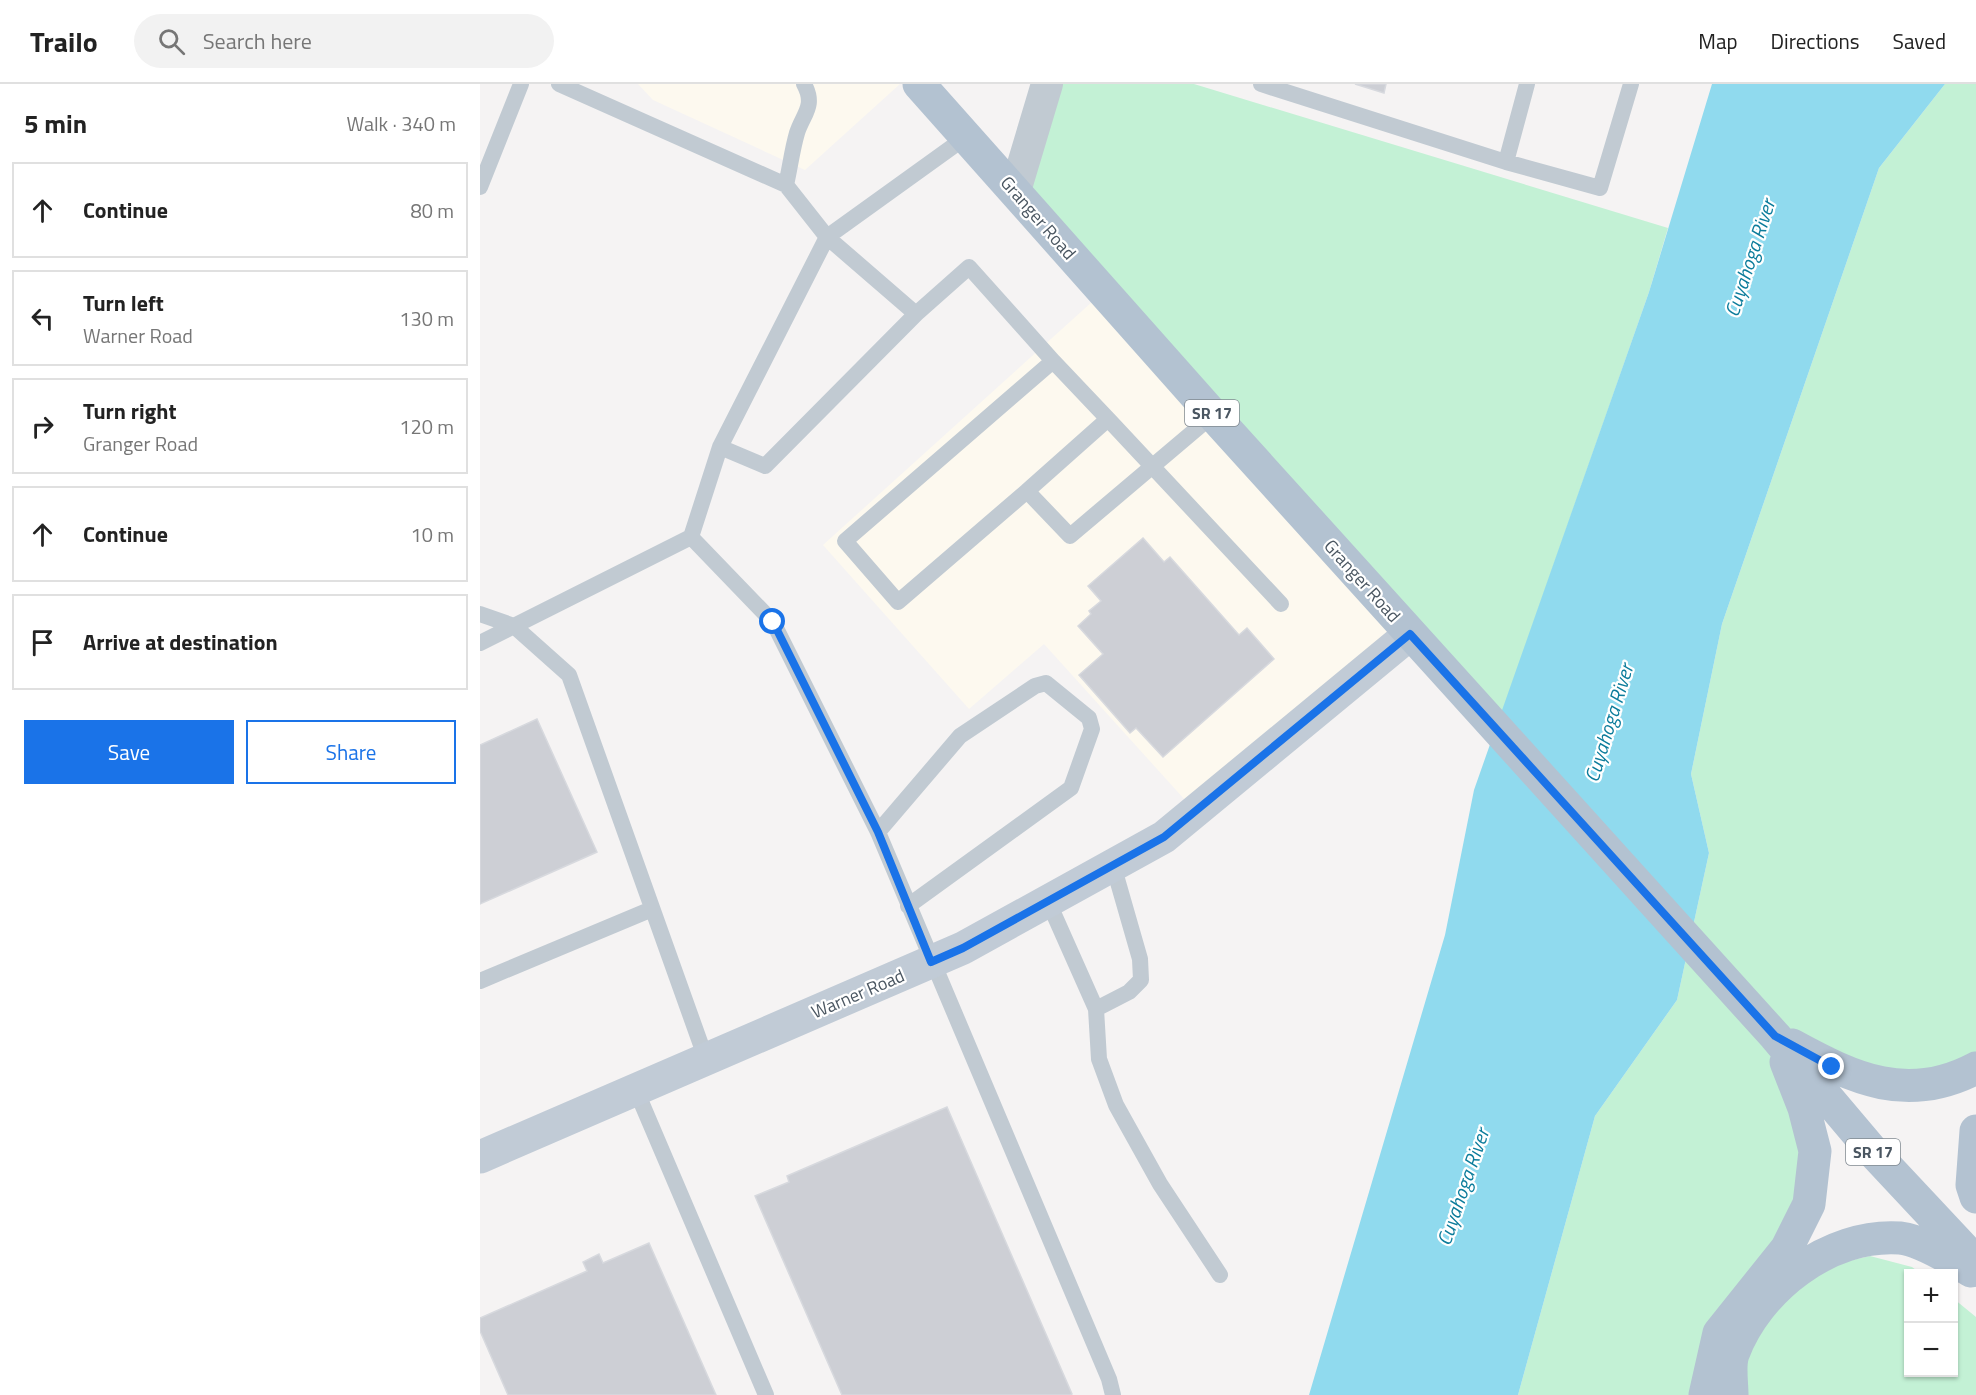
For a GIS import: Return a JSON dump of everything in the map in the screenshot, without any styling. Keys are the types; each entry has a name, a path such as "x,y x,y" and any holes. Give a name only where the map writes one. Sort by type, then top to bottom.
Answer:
{"main road":[{"name":"Granger Road","path":"920,84 1213,415 1775,1036 1874,1153 1976,1262"},
{"name":"Warner Road","path":"480,1157 963,948 1164,837 1410,634"},
{"path":"1775,1036 1832,1067 1864,1080 1890,1085 1931,1085 1959,1077 1976,1068"},
{"path":"1705,1395 1719,1334 1787,1248 1809,1204 1815,1151 1804,1108 1775,1036"},
{"path":"1976,1131 1972,1185 1976,1197"},
{"path":"1732,1395 1732,1356 1758,1306 1818,1256 1851,1243 1902,1238 1948,1256 1976,1274"}],"street":[{"path":"1015,191 1047,84"}],"lane":[{"path":"480,187 521,84"},
{"path":"559,84 786,185 827,237 916,314"},
{"path":"786,185 798,131 807,116 810,94 804,84"},
{"path":"1261,84 1506,162 1600,188 1631,84"},
{"path":"1506,162 1527,84"},
{"path":"480,643 691,537 720,447 827,237 966,136"},
{"path":"720,447 765,466 916,314 969,267 1053,361 1281,604"},
{"path":"1053,361 845,541 898,602 1108,419"},
{"path":"1028,491 1071,536 1213,415"},
{"path":"691,537 773,622 878,832 1109,1379 1113,1395"},
{"path":"480,614 514,626 569,675 706,1059"},
{"path":"878,832 960,736 1035,686 1046,683 1089,717 1092,729 1071,788 908,906"},
{"path":"1096,1009 1129,992 1141,980 1140,959 1113,865"},
{"path":"1048,901 1096,1009 1099,1059 1116,1105 1160,1184 1220,1275"},
{"path":"480,981 652,909"},
{"path":"636,1090 766,1395"}],"shaded area":[{"path":"638,84 900,84 805,170 653,100"},
{"path":"1103,292 1410,634 1195,811 1044,644 969,709 823,545"}],"green space":[{"path":"1047,84 1194,84 1668,228 1649,292 1497,727 1015,191"},
{"path":"1945,84 1976,84 1976,1068 1959,1077 1832,1067 1815,1151 1705,1395 1518,1395 1595,1116 1677,1000 1709,853 1691,774 1722,624 1879,168"},
{"path":"1870,1256 1915,1269 1904,1269 1904,1377 1958,1377 1958,1302 1976,1317 1976,1395 1738,1395 1759,1317 1835,1264"}],"water":[{"name":"Cuyahoga River","path":"1712,84 1945,84 1879,168 1722,624 1691,774 1709,853 1677,1000 1595,1116 1518,1395 1309,1395 1445,935 1474,790 1649,292"}],"building":[{"path":"1355,84 1386,84 1384,93"},
{"path":"1143,538 1164,562 1170,557 1239,635 1247,628 1274,659 1163,757 1136,728 1130,733 1079,675 1103,654 1078,626 1091,614 1089,611 1101,601 1088,586"},
{"path":"537,719 597,852 480,904 480,745"},
{"path":"947,1107 1072,1394 1070,1395 842,1395 755,1196 789,1182 787,1176"},
{"path":"649,1243 716,1395 508,1395 480,1331 480,1318 587,1271 583,1262 599,1254 603,1263"}],"route":[{"path":"773,622 878,832 931,962 963,948 1164,837 1410,634 1497,727 1775,1036 1832,1067"}]}
